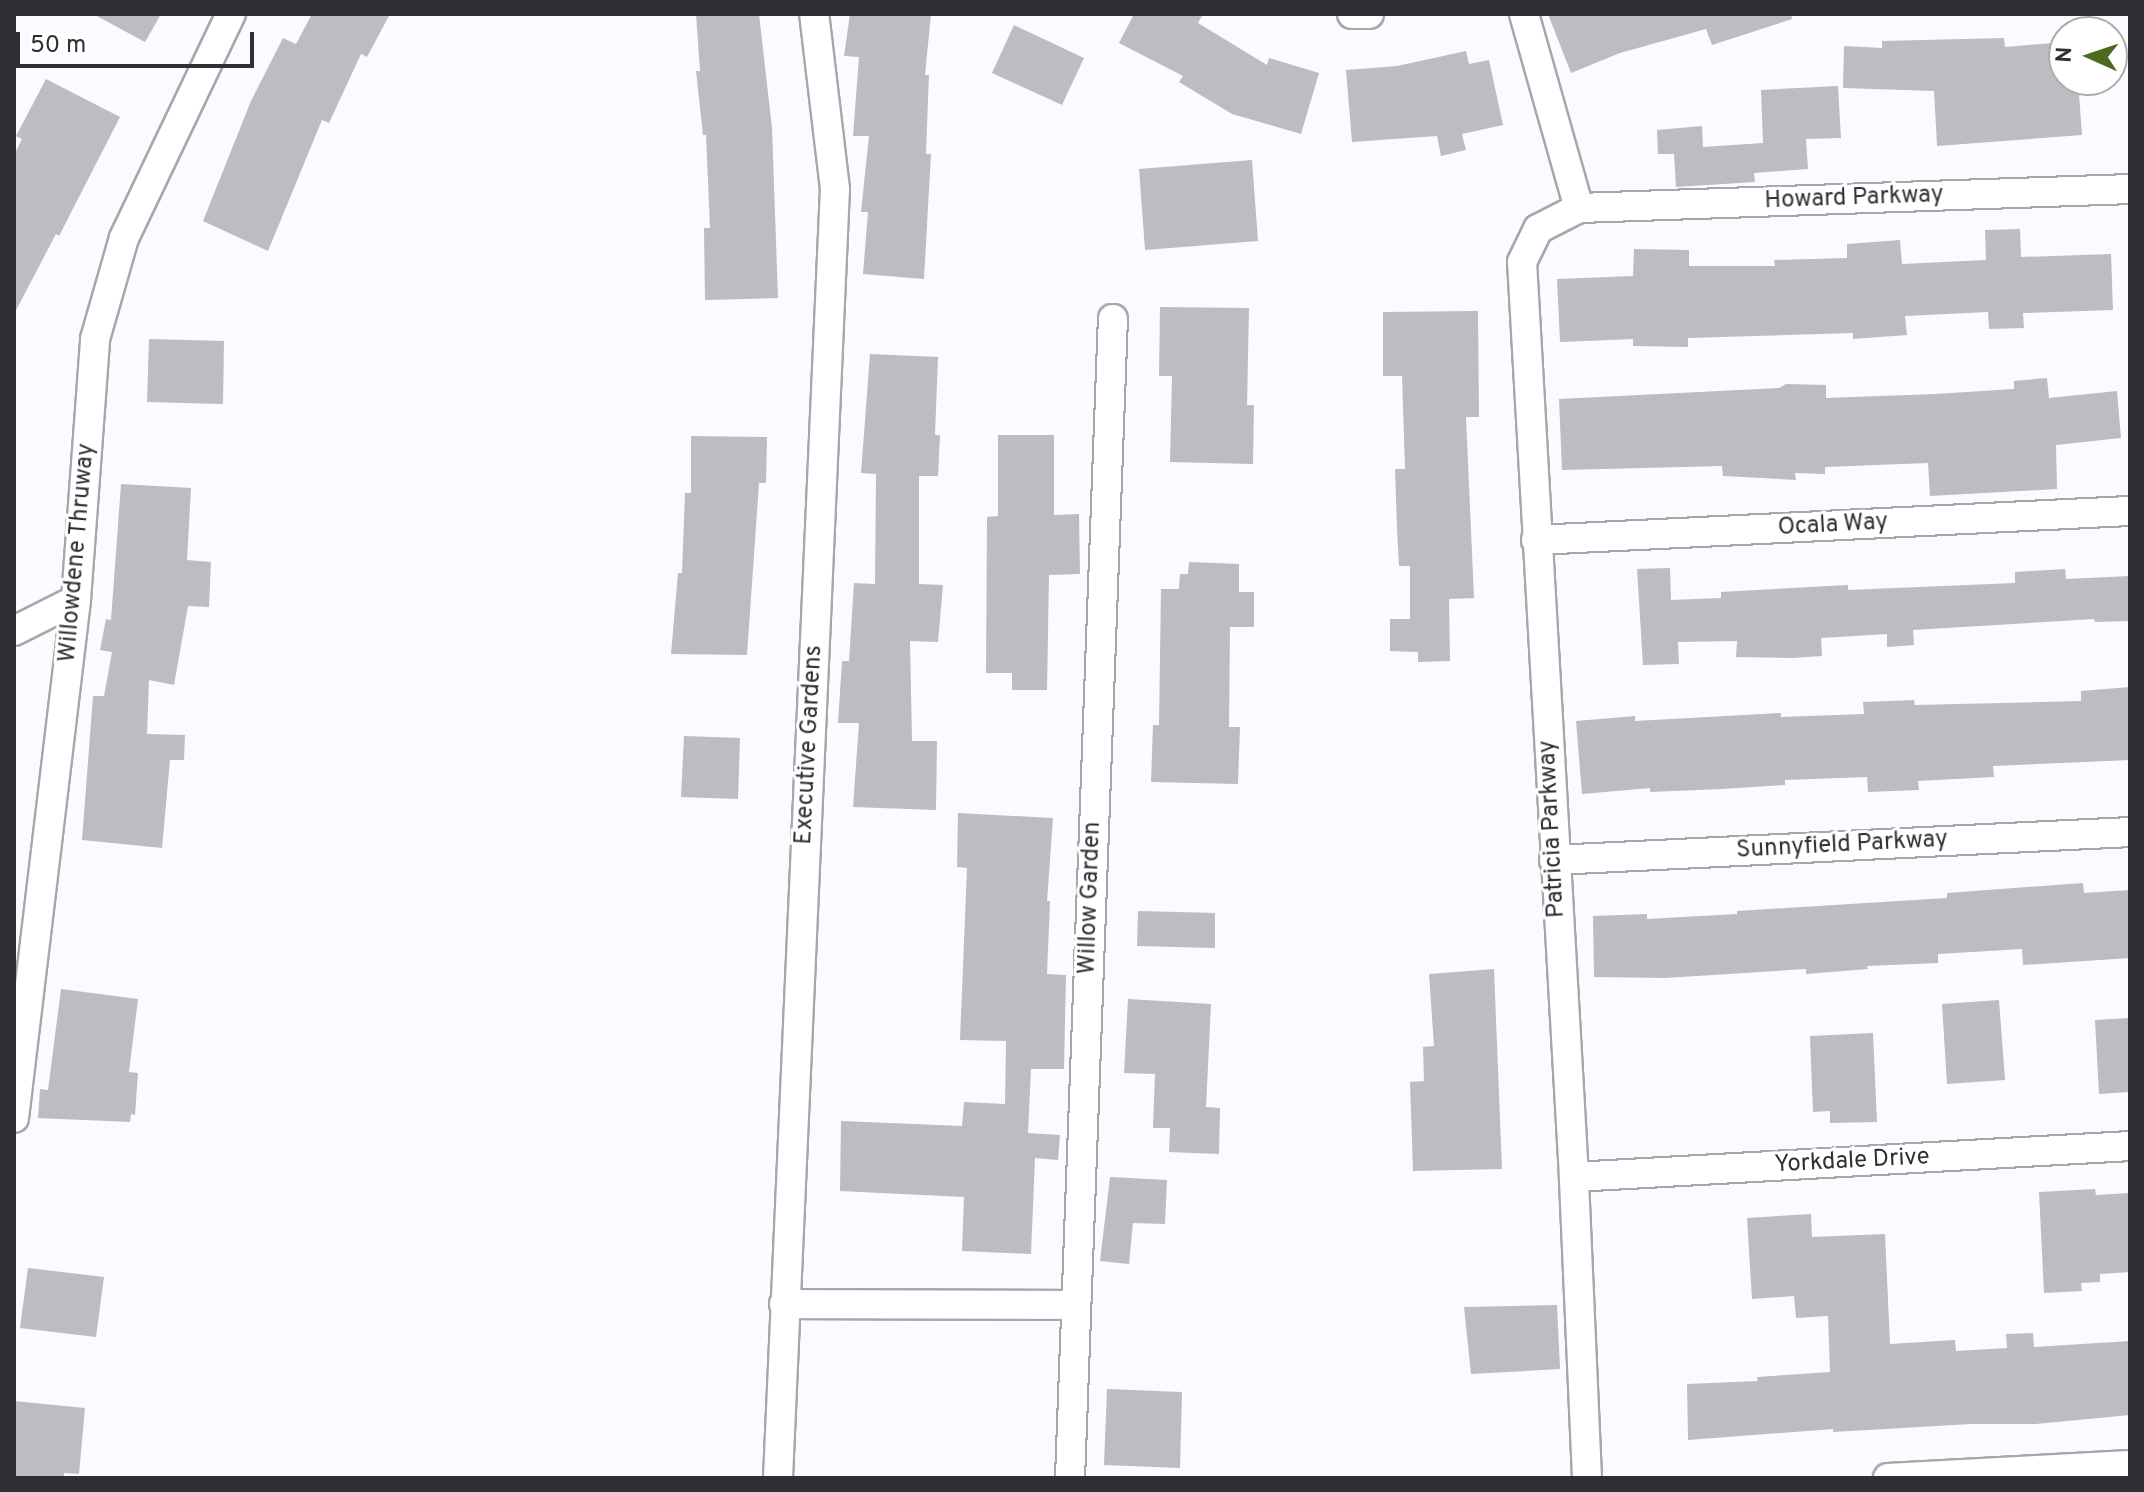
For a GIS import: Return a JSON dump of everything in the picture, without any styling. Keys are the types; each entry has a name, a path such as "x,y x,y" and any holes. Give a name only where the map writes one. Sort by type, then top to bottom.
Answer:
{"street":[{"name":"Willowdene Thruway","path":"14,1118 24,972 76,600 95,339 124,238 231,14"},
{"name":"Executive Gardens","path":"778,1478 835,189 814,14"},
{"path":"1352,14 1369,14"},
{"path":"1524,14 1579,208"},
{"name":"Howard Parkway","path":"1579,208 2130,189"},
{"name":"Patricia Parkway","path":"1579,208 1538,229 1522,262 1574,1177 1587,1478"},
{"name":"Willow Garden","path":"1070,1478 1074,1305 1113,319"},
{"name":"Ocala Way","path":"1536,540 2130,511"},
{"path":"14,631 76,600"},
{"name":"Sunnyfield Parkway","path":"1554,860 2130,832"},
{"name":"Yorkdale Drive","path":"1574,1177 2130,1146"},
{"path":"784,1304 1074,1305"},
{"path":"1888,1478 2130,1465"}],"building":[{"path":"93,14 161,14 145,42"},
{"path":"312,14 390,14 367,57 361,54 329,123 322,120 268,251 203,221 251,101 283,38 296,44"},
{"path":"696,14 759,14 772,128 778,298 705,300 704,228 710,228 706,135 703,135 696,71 700,71"},
{"path":"850,14 931,14 925,75 929,75 926,154 931,154 924,279 863,274 868,212 861,212 869,136 853,136 859,57 844,56"},
{"path":"1134,14 1203,14 1198,23 1267,65 1269,58 1319,73 1301,134 1232,114 1179,82 1183,76 1119,43"},
{"path":"1548,14 1791,14 1792,19 1712,45 1706,29 1620,53 1571,73"},
{"path":"1014,25 1084,58 1062,105 992,73"},
{"path":"2004,38 2005,47 2048,43 2048,96 2079,96 2082,135 1937,146 1934,91 1843,88 1844,46 1882,48 1882,41"},
{"path":"1466,51 1469,64 1489,60 1503,125 1462,134 1466,150 1441,156 1437,136 1352,142 1346,70 1397,66"},
{"path":"46,79 120,117 59,236 56,234 14,314 14,155 22,139 16,136"},
{"path":"1838,86 1841,138 1806,139 1808,169 1754,173 1755,182 1676,187 1674,154 1658,154 1657,130 1702,126 1703,147 1763,143 1761,90"},
{"path":"1252,160 1258,241 1145,250 1139,169"},
{"path":"2020,229 2021,257 2111,254 2113,310 2023,313 2024,328 1989,329 1988,312 1905,316 1907,335 1853,339 1853,333 1688,338 1688,347 1633,346 1633,339 1560,342 1557,279 1633,276 1634,249 1689,250 1689,266 1775,266 1774,260 1847,258 1847,244 1900,240 1902,264 1986,260 1985,230"},
{"path":"1160,307 1249,308 1247,405 1254,405 1253,464 1170,462 1172,376 1159,376"},
{"path":"1478,311 1479,417 1466,417 1474,598 1449,599 1450,661 1418,662 1418,652 1390,651 1390,619 1410,619 1410,566 1399,566 1397,528 1395,469 1405,469 1402,376 1383,376 1383,312"},
{"path":"149,339 224,341 223,404 147,402"},
{"path":"870,354 938,357 935,435 940,435 938,476 919,476 919,584 943,585 938,642 910,641 912,741 937,741 936,810 853,807 859,723 838,723 842,661 849,661 854,583 875,584 876,474 861,473"},
{"path":"2047,378 2049,398 2117,391 2121,438 2056,445 2057,489 1930,496 1928,463 1825,467 1825,474 1795,473 1796,480 1723,476 1722,466 1562,470 1559,399 1779,388 1786,384 1826,385 1826,398 1935,394 2014,389 2014,381"},
{"path":"998,435 1054,435 1054,515 1079,514 1080,574 1049,575 1047,690 1012,690 1012,673 986,673 987,517 998,516"},
{"path":"691,436 767,437 766,483 759,483 747,655 671,654 678,573 682,573 685,493 691,493"},
{"path":"121,484 191,488 187,560 211,562 209,607 188,606 174,685 149,680 147,734 185,735 184,760 170,760 162,848 82,840 93,696 104,696 112,652 100,650 106,619 111,620"},
{"path":"1189,562 1239,564 1239,592 1254,592 1254,627 1230,627 1229,727 1240,727 1238,784 1151,782 1153,725 1159,725 1161,589 1179,589 1180,574 1188,574"},
{"path":"1670,568 1671,600 1721,598 1721,592 1848,585 1848,590 2015,583 2015,572 2065,569 2066,579 2130,576 2130,621 2095,622 2094,619 1913,630 1914,645 1887,647 1887,634 1821,638 1822,656 1793,658 1736,657 1737,641 1678,642 1679,664 1643,665 1637,569"},
{"path":"2130,687 2130,760 1993,766 1994,777 1918,781 1919,790 1868,792 1867,777 1785,780 1785,785 1722,789 1650,792 1650,788 1582,794 1576,721 1635,716 1635,721 1781,713 1781,717 1864,714 1863,702 1914,700 1915,705 2081,701 2081,691"},
{"path":"684,736 740,738 738,799 681,797"},
{"path":"958,813 1053,818 1047,901 1050,901 1047,974 1066,975 1064,1069 1031,1069 1028,1133 1060,1135 1058,1160 1035,1158 1031,1254 962,1251 964,1197 840,1191 841,1121 962,1126 964,1102 1005,1104 1006,1041 960,1040 967,868 957,867"},
{"path":"2083,883 2084,893 2130,890 2130,958 2023,965 2022,949 1938,954 1938,963 1867,966 1868,969 1806,974 1806,969 1665,978 1594,977 1593,916 1647,914 1647,919 1737,914 1737,911 1947,898 1947,893"},
{"path":"1138,911 1215,913 1215,948 1137,946"},
{"path":"1494,969 1502,1169 1413,1171 1410,1082 1424,1081 1423,1047 1434,1046 1429,974"},
{"path":"61,989 138,999 129,1072 138,1073 135,1115 131,1114 130,1122 38,1118 40,1089 48,1090"},
{"path":"1128,999 1211,1004 1206,1107 1220,1108 1219,1154 1169,1152 1170,1128 1153,1128 1155,1074 1124,1073"},
{"path":"1999,1000 2005,1080 1947,1084 1942,1004"},
{"path":"2130,1018 2130,1092 2099,1094 2095,1020"},
{"path":"1873,1033 1877,1122 1830,1123 1830,1111 1813,1112 1810,1036"},
{"path":"1110,1177 1167,1180 1165,1224 1133,1223 1129,1264 1100,1261"},
{"path":"2095,1189 2096,1195 2130,1193 2130,1272 2100,1274 2100,1282 2081,1283 2082,1291 2044,1293 2039,1192"},
{"path":"1811,1214 1812,1237 1885,1234 1890,1344 1955,1340 1956,1351 2007,1348 2006,1334 2033,1333 2034,1347 2130,1341 2130,1415 2036,1424 1971,1424 1833,1432 1833,1429 1688,1440 1687,1384 1758,1381 1757,1377 1830,1372 1828,1316 1796,1318 1794,1296 1752,1299 1747,1218"},
{"path":"28,1268 104,1277 96,1337 20,1328"},
{"path":"1557,1305 1560,1369 1471,1374 1464,1307"},
{"path":"1107,1389 1182,1392 1180,1468 1104,1465"},
{"path":"14,1401 85,1408 79,1474 64,1473 64,1478 14,1478"}]}
